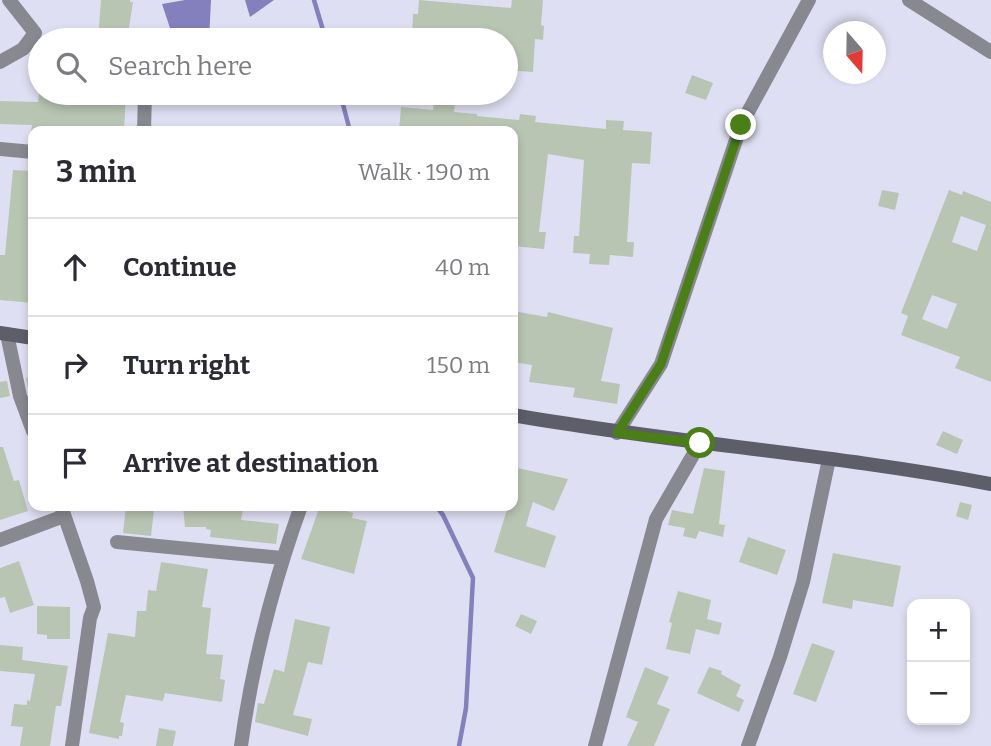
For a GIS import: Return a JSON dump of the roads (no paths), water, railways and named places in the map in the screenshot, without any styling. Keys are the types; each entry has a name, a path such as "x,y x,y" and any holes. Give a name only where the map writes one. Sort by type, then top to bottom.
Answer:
{"main road":[{"path":"4,334 28,337"},
{"path":"518,416 617,433 829,459 991,484"}],"street":[{"path":"9,0 32,28"},
{"path":"617,433 661,364 741,125 809,0"},
{"path":"909,0 991,52"},
{"path":"0,62 28,42"},
{"path":"144,126 145,105"},
{"path":"0,149 28,152"},
{"path":"4,334 28,418"},
{"path":"595,746 656,519 700,443"},
{"path":"748,746 803,582 829,459"},
{"path":"0,540 62,511 88,581 94,607 88,631 72,746"},
{"path":"241,746 268,613 282,558 299,511"},
{"path":"117,542 282,558"}],"waterway":[{"path":"314,0 322,28"},
{"path":"343,105 349,126"},
{"path":"440,511 473,578 466,708 459,746"}]}
